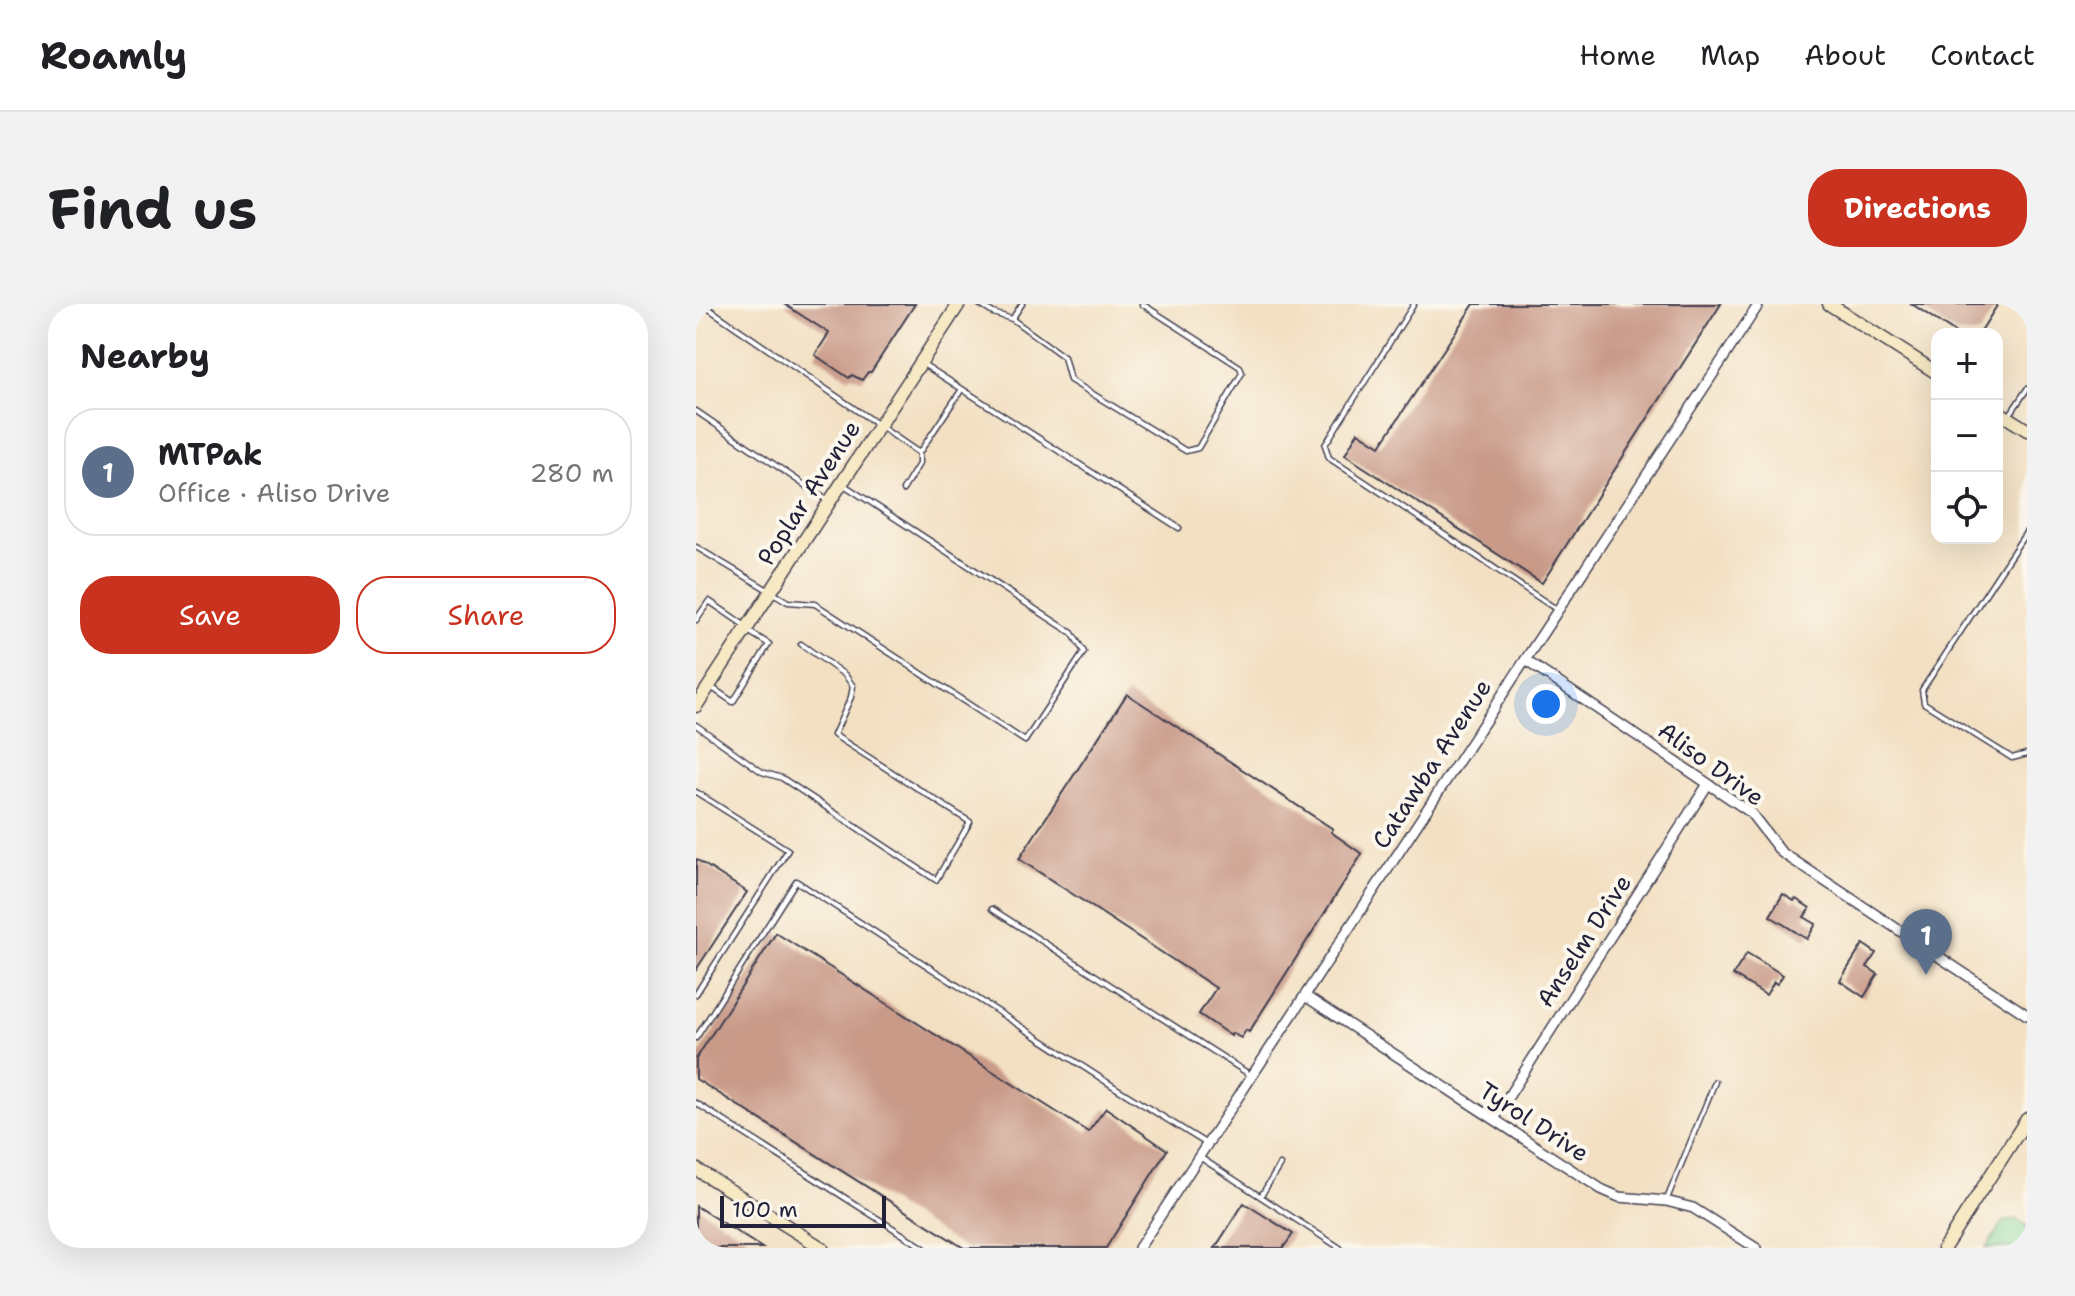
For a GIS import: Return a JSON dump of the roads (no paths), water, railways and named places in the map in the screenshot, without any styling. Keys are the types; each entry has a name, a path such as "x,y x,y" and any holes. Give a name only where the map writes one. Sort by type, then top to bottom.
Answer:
{"street":[{"name":"Poplar Avenue","path":"696,706 959,304"},
{"name":"Catawba Avenue","path":"1142,1247 1759,304"},
{"path":"1829,304 1931,369"},
{"path":"2003,415 2027,430"},
{"name":"Aliso Drive","path":"1525,660 1750,812 1781,852 2027,1015"},
{"name":"Anselm Drive","path":"1494,1119 1708,784"},
{"name":"Tyrol Drive","path":"1305,996 1601,1189 1619,1197 1666,1201 1693,1208 1756,1248"},
{"path":"1944,1248 2027,1119"},
{"path":"696,1169 822,1248"}],"lane":[{"path":"702,304 919,453"},
{"path":"979,304 993,313 1012,319 1064,357 1070,380 1186,451 1198,448 1242,373 1240,367 1142,304"},
{"path":"1012,319 1022,304"},
{"path":"1414,304 1325,445 1329,458 1558,610"},
{"path":"921,363 1179,528"},
{"path":"903,490 919,464 919,453 962,389"},
{"path":"2003,413 2027,389"},
{"path":"696,411 830,502"},
{"path":"696,547 788,602 815,604 1025,741 1084,652 1072,633 842,483"},
{"path":"2027,531 1922,690 1924,703 2012,758 2027,754"},
{"path":"696,620 698,612 709,601 769,644 733,702 709,686"},
{"path":"696,725 762,772 782,778 936,880 970,822 834,735 853,686 845,675 801,644"},
{"path":"696,792 788,850 696,994"},
{"path":"696,1038 796,881 1208,1144"},
{"path":"992,909 1252,1076"},
{"path":"1666,1201 1715,1082"},
{"path":"696,1103 924,1248"},
{"path":"1199,1157 1340,1248"},
{"path":"1261,1196 1280,1165"}],"place":[{"name":"MTPak","path":"1926,975"}]}
